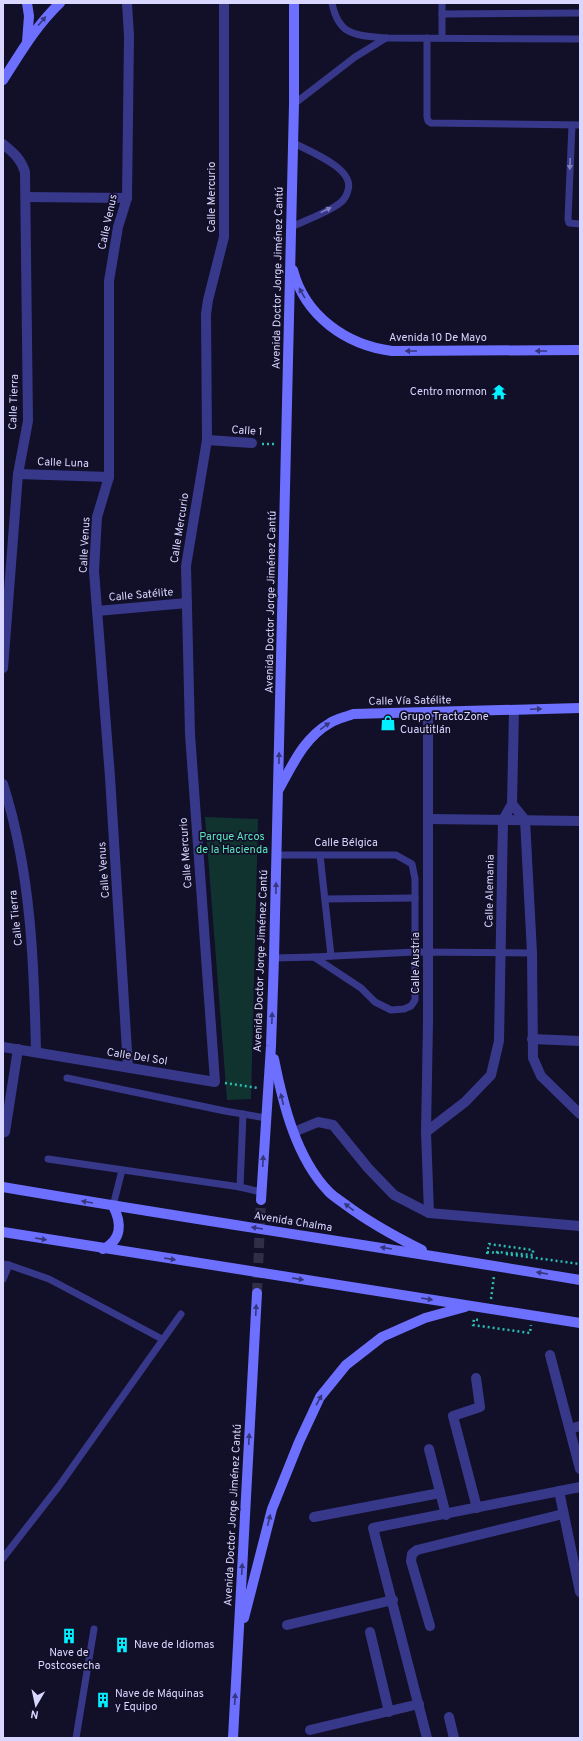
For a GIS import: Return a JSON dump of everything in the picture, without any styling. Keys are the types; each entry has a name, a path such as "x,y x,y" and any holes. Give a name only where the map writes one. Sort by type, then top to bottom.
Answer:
{"main road":[{"path":"27,3 29,16 27,42"},
{"path":"3,80 43,19 60,3"},
{"name":"Avenida Doctor Jorge Jiménez Cantú","path":"261,1196 271,1046 277,855 294,104 294,3"},
{"name":"Avenida 10 De Mayo","path":"290,262 299,287 306,299 322,319 343,335 367,346 392,351 580,350"},
{"name":"Calle Vía Satélite","path":"278,791 302,748 314,734 331,722 353,714 580,708"},
{"path":"271,1046 284,1105 294,1132 306,1157 330,1192 377,1226 431,1255"},
{"name":"Avenida Chalma","path":"3,1187 113,1206 431,1255 580,1280"},
{"path":"103,1249 112,1243 118,1234 119,1217 113,1206"},
{"path":"3,1232 103,1249 580,1323"},
{"name":"Avenida Doctor Jorge Jiménez Cantú","path":"233,1738 257,1294"},
{"path":"238,1639 272,1509 299,1442 320,1397 346,1365 382,1337 425,1318 469,1306"}],"street":[{"name":"Calle Venus","path":"127,3 129,36 127,198 118,227 109,281 108,477 97,517 94,571 111,800 128,1067"},
{"name":"Calle Mercurio","path":"215,1082 190,734 186,566 207,440 206,314 208,300 224,237 224,3"},
{"name":"Calle Tierra","path":"3,144 15,154 22,163 25,172 28,421 18,474 7,560 3,668"},
{"path":"26,198 127,198"},
{"name":"Calle 1","path":"207,440 252,443"},
{"name":"Calle Luna","path":"18,474 108,477"},
{"name":"Calle Satélite","path":"97,611 187,603"},
{"name":"Calle Alemania","path":"426,1132 465,1102 491,1075 499,1041 503,820 512,804 514,710"},
{"name":"Calle Austria","path":"428,712 426,1132 430,1213"},
{"name":"Calle Tierra","path":"3,784 23,867 34,968 36,1052"},
{"path":"512,804 525,820 532,953 533,1058 542,1076 580,1114"},
{"path":"428,819 580,821"},
{"path":"532,1039 580,1042"},
{"name":"Calle Del Sol","path":"3,1047 215,1082"},
{"path":"5,1132 18,1049"},
{"path":"294,1132 318,1122 333,1125 368,1168 394,1195 430,1213 580,1226"},
{"path":"550,1354 575,1427 580,1469"},
{"path":"476,1378 480,1407 453,1416 477,1508"},
{"path":"429,1449 446,1515"},
{"path":"427,1738 374,1528 446,1515 580,1486"},
{"path":"559,1491 580,1592"},
{"path":"314,1518 440,1493"},
{"path":"430,1626 411,1561 412,1554 417,1550 564,1514"},
{"path":"287,1626 393,1600"},
{"path":"370,1632 390,1712"},
{"path":"310,1730 419,1704"},
{"path":"449,1717 454,1738"}],"lane":[{"path":"332,3 335,17 345,30 361,35 386,38 580,39"},
{"path":"442,3 442,38"},
{"path":"442,14 580,13"},
{"path":"294,104 355,57 386,38"},
{"path":"427,38 427,117 428,121 431,123 580,125"},
{"path":"572,125 568,219 569,223 580,224"},
{"path":"291,227 341,202 347,194 349,187 348,178 338,167 292,142"},
{"name":"Calle Bélgica","path":"277,855 396,855 412,864 415,880 415,898"},
{"path":"320,855 331,956"},
{"path":"314,957 361,988 375,1002 391,1010 404,1010 411,1006 415,1000 415,898 325,899"},
{"path":"274,958 415,952 532,953"},
{"path":"67,1078 266,1118"},
{"path":"240,1187 243,1114"},
{"path":"48,1159 240,1187 261,1196"},
{"path":"113,1206 122,1170"},
{"path":"3,1279 6,1264 49,1279 162,1339"},
{"path":"3,1558 59,1486 181,1314"},
{"path":"76,1738 94,1629"}],"path":[{"name":"Calle 1","path":"252,443 286,445"},
{"path":"215,1082 268,1090"},
{"path":"489,1244 533,1250 533,1255 497,1252 496,1260"},
{"path":"488,1252 580,1264"},
{"path":"490,1305 494,1275"},
{"path":"481,1320 474,1319 473,1325 530,1333"}],"green space":[{"name":"Parque Arcos de la Hacienda","path":"205,817 258,819 251,1099 227,1100"}],"tunnel":[{"path":"257,1293 261,1200"}],"place":[{"name":"Centro mormon","path":"499,392"},
{"name":"Grupo TractoZone Cuautitlán","path":"388,723"},
{"name":"Nave de Postcosecha","path":"69,1636"},
{"name":"Nave de Idiomas","path":"122,1645"},
{"name":"Nave de Máquinas y Equipo","path":"103,1700"}]}
